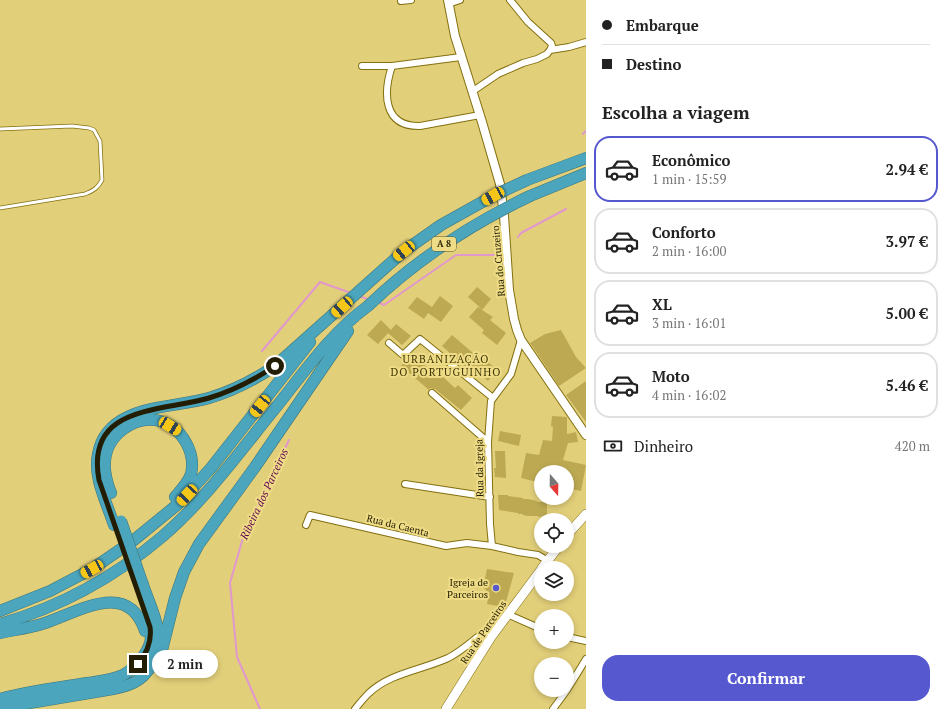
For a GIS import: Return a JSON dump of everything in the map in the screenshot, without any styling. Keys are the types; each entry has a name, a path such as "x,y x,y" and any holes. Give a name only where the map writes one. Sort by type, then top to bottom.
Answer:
{"highway":[{"name":"A 8","path":"0,611 50,591 92,569 128,544 178,504 211,468 330,317 386,266 425,236 480,203 527,180 586,158"},
{"name":"A 8","path":"0,624 42,610 82,591 119,568 163,536 189,511 221,474 304,372 368,306 408,270 452,239 496,213 530,196 586,173"},
{"path":"0,699 17,694 119,677 138,664 142,659 150,641 150,627 140,586 118,523 99,480 97,466 98,454 103,439 117,423 128,416 208,399 245,384 275,366 330,317"},
{"path":"0,708 122,687 142,678 152,666 157,663 163,649 175,598 184,572 199,544 255,467 344,330"},
{"path":"118,523 106,475 106,454 111,442 120,432 133,423 145,421 160,421 177,430 186,443 191,458 190,475 187,483 164,509 163,517"},
{"path":"140,586 154,616 159,639 158,649 152,666"},
{"path":"0,633 41,624 95,604 114,602 130,608 139,617 145,633 147,648"},
{"path":"0,693 17,694"}],"main road":[{"path":"574,527 586,514"},
{"name":"Rua de Parceiros","path":"446,709 491,637 534,579"}],"street":[{"path":"401,1 411,0"},
{"path":"448,2 460,0"},
{"path":"472,91 498,74 547,54 552,46 551,43 528,22 510,0"},
{"name":"Rua do Cruzeiro","path":"448,2 455,36 480,115 500,189 504,216 509,290 517,330 522,340 586,434"},
{"path":"550,50 586,42"},
{"path":"362,66 392,66 461,57"},
{"path":"392,66 388,79 387,91 389,109 399,122 405,125 420,126 480,115"},
{"path":"389,343 402,355 420,339 493,398"},
{"name":"Rua da Igreja","path":"492,546 488,442 491,401 511,374 522,340"},
{"path":"432,393 488,442"},
{"path":"405,484 490,497"},
{"name":"Rua da Caenta","path":"306,525 310,515 446,546 467,543 492,546"},
{"path":"492,546 538,555 541,561"},
{"path":"508,614 534,626"},
{"path":"355,709 370,692 385,682 401,674 448,658 480,635 483,634 491,637"},
{"path":"574,638 586,641"},
{"path":"574,677 586,658"},
{"path":"553,709 561,697"}],"lane":[{"path":"0,129 72,126 94,130 100,140 102,180 94,190 85,194 0,208"}],"building":[{"path":"477,287 491,299 482,310 493,317 490,320 506,333 497,345 482,333 484,330 469,317 478,307 482,309 468,297"},
{"path":"440,296 453,306 441,322 428,313 424,319 408,308 417,297 432,307"},
{"path":"381,320 391,330 396,324 411,336 402,345 388,333 378,344 367,335"},
{"path":"561,330 576,357 586,368 559,386 530,343 545,334"},
{"path":"452,335 480,359 482,357 497,370 488,381 473,368 470,371 442,346"},
{"path":"411,353 439,378 442,376 455,388 458,385 472,398 461,410 435,389 430,388 429,390 401,366"},
{"path":"586,381 586,422 566,395"},
{"path":"552,416 567,417 567,434 576,432 578,442 568,443 563,460 586,465 581,491 574,490 574,465 534,465 534,481 521,478 526,453 539,455 543,440 552,441 553,427 551,426"},
{"path":"500,431 521,435 519,446 498,441"},
{"path":"495,451 505,451 506,478 495,477"},
{"path":"498,495 508,495 534,500 534,505 547,505 547,513 534,513 534,516 499,510"},
{"name":"Igreja de Parceiros","path":"487,569 514,573 506,602 504,601 502,607 487,604 488,599 485,598 486,589 483,588"}],"waterway":[{"name":"Ribeira dos Parceiros","path":"583,134 586,131"},
{"name":"Ribeira dos Parceiros","path":"518,237 521,233 566,209"},
{"name":"Ribeira dos Parceiros","path":"378,302 384,305 456,255 500,254"},
{"name":"Ribeira dos Parceiros","path":"262,351 320,282 351,293"},
{"name":"Ribeira dos Parceiros","path":"359,296 370,300"},
{"name":"Ribeira dos Parceiros","path":"260,709 237,657 230,583 244,534 289,440"}],"place":[{"name":"Igreja de Parceiros","path":"496,588"}],"district":[{"name":"URBANIZAÇÃO DO PORTUGUINHO","path":"446,365"}],"route":[{"path":"138,664 142,659 150,641 150,627 99,480 97,466 98,454 103,439 117,423 128,416 150,409 189,403 220,395 234,390 275,366"}]}
